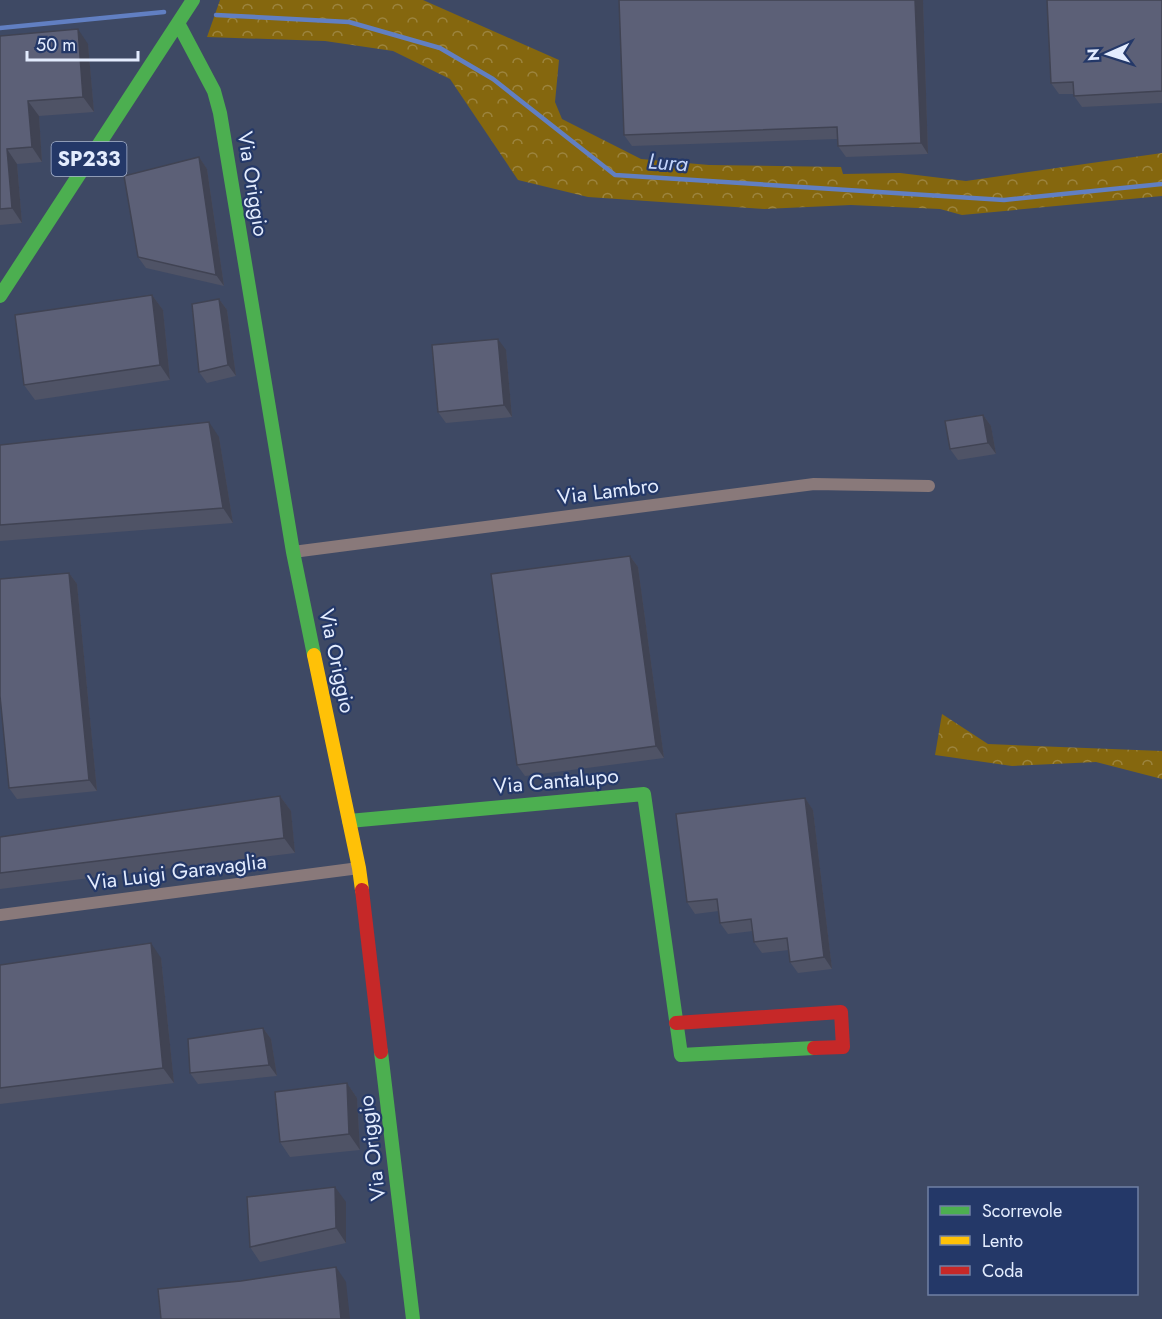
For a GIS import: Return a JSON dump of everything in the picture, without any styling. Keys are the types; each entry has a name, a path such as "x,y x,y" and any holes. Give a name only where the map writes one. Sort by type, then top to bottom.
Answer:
{"street":[{"name":"SP233","path":"0,296 193,0"},
{"name":"Via Origgio","path":"178,23 214,91 220,113 293,552 359,868 413,1319"},
{"name":"Via Lambro","path":"293,552 813,484 929,486"},
{"name":"Via Cantalupo","path":"350,821 644,794 676,1023 681,1055 843,1047 841,1012 676,1023"},
{"name":"Via Luigi Garavaglia","path":"0,915 359,868"}],"green space":[{"path":"220,0 423,0 559,60 555,102 562,119 641,159 709,165 841,167 843,174 900,173 966,181 1162,153 1162,196 962,215 940,209 851,205 764,209 588,197 518,180 450,79 393,51 325,41 207,37"},
{"path":"942,714 988,744 1162,751 1162,779 1096,762 1012,766 935,755"}],"building":[{"path":"619,0 915,0 921,143 838,146 837,127 624,135"},
{"path":"1047,0 1162,0 1162,91 1074,96 1073,82 1051,83"},
{"path":"78,29 83,97 28,101 32,147 7,149 12,208 0,209 0,36"},
{"path":"199,157 216,275 138,257 124,176"},
{"path":"152,295 160,365 24,385 15,315"},
{"path":"219,299 228,365 199,372 192,304"},
{"path":"498,339 504,405 438,412 432,345"},
{"path":"983,415 988,443 950,449 945,421"},
{"path":"209,422 223,508 0,525 0,445"},
{"path":"630,556 656,746 517,765 491,574"},
{"path":"69,573 89,780 9,788 0,696 0,579"},
{"path":"280,796 284,838 0,873 0,837"},
{"path":"805,798 824,957 790,962 787,938 754,942 751,919 720,923 717,899 687,902 676,814"},
{"path":"151,943 163,1068 0,1088 0,965"},
{"path":"263,1028 269,1065 190,1073 188,1039"},
{"path":"347,1083 349,1134 280,1142 275,1092"},
{"path":"335,1187 336,1228 250,1247 247,1197"},
{"path":"336,1267 341,1319 161,1319 158,1289 241,1281"}],"waterway":[{"name":"Lura","path":"0,28 164,12"},
{"name":"Lura","path":"216,15 349,22 440,48 493,79 615,175 1004,200 1162,184"}],"traffic: fast":[{"path":"0,296 193,0"},
{"path":"178,23 214,91 220,113 293,552 314,655"},
{"path":"349,821 644,794 681,1055 814,1048"},
{"path":"381,1052 413,1319"}],"traffic: slow":[{"path":"314,655 362,890"}],"traffic: jam":[{"path":"362,890 381,1052"},
{"path":"676,1023 841,1012 843,1047 814,1048"}]}
